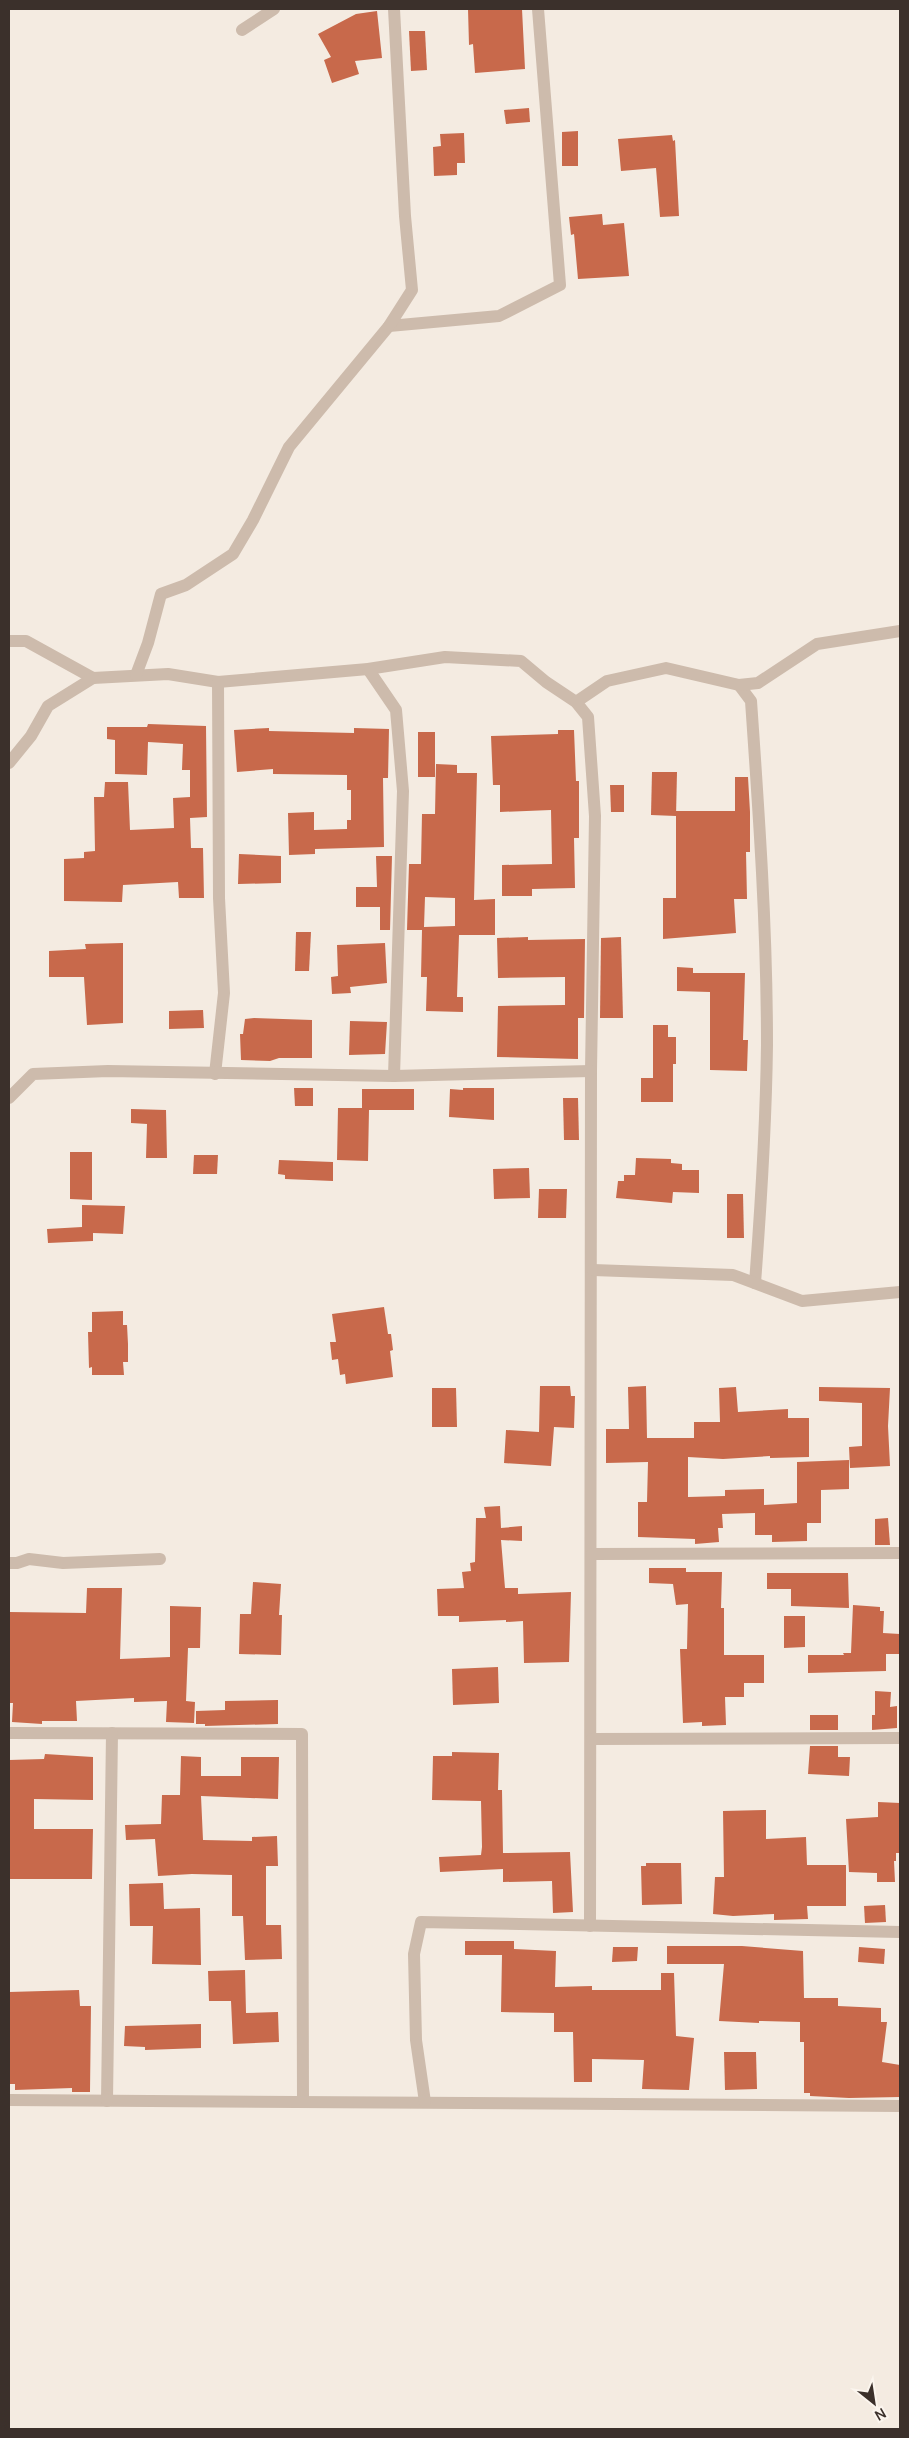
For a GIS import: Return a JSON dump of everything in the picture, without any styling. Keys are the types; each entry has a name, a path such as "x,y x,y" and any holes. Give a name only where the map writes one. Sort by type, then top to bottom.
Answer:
{"street":[{"path":"242,30 274,9"},
{"path":"136,675 148,642 161,594 186,584 234,554 289,447 389,326 412,290 405,216 394,9"},
{"path":"389,326 499,316 560,285 538,9"},
{"path":"576,702 607,681 666,668 739,685 758,683 817,644 900,631"},
{"path":"9,641 26,641 93,678"},
{"path":"9,763 31,736 48,706 93,678 168,674 218,682 368,669 445,657 521,661 546,682 576,702 588,717 596,816 592,1071 592,1739 590,1926"},
{"path":"368,669 396,710 403,791 394,1076"},
{"path":"215,1074 224,993 218,898 218,682"},
{"path":"739,685 751,701 762,864 766,1053 764,1160 755,1283"},
{"path":"9,1098 32,1074 108,1071 394,1076 592,1071"},
{"path":"593,1270 733,1275 802,1300 900,1292"},
{"path":"592,1554 900,1553"},
{"path":"9,1563 29,1560 63,1563 160,1559"},
{"path":"9,1733 302,1734 303,2102"},
{"path":"107,2101 112,1733"},
{"path":"592,1739 900,1738"},
{"path":"425,2102 416,2040 414,1954 421,1922 900,1932"},
{"path":"9,2100 900,2106"}],"building":[{"path":"468,9 522,9 525,69 475,73 473,44 469,45"},
{"path":"377,11 382,58 355,61 359,74 332,83 324,60 331,57 318,34 356,14"},
{"path":"409,31 425,31 427,70 411,71"},
{"path":"529,108 530,122 506,124 504,110"},
{"path":"578,131 578,166 562,166 562,132"},
{"path":"464,133 465,163 457,163 457,175 434,176 433,147 441,146 440,134"},
{"path":"672,135 673,141 675,140 679,216 660,217 656,168 621,171 618,139"},
{"path":"602,214 603,225 624,223 629,276 578,279 574,234 571,235 569,217"},
{"path":"148,724 206,726 207,817 190,818 191,848 203,848 204,898 179,898 178,882 123,885 122,902 64,901 64,859 84,858 84,852 95,851 94,797 104,797 105,782 128,782 130,830 174,828 173,798 190,797 190,770 182,770 183,744 148,742 147,775 115,774 115,740 107,739 107,727 147,727"},
{"path":"269,728 269,731 354,733 354,728 389,729 388,778 383,778 384,847 315,849 315,854 289,855 288,813 314,812 314,830 347,829 347,820 351,820 351,790 347,790 347,775 273,774 273,769 237,772 234,730"},
{"path":"558,730 574,730 576,781 579,781 579,838 574,838 575,888 532,889 532,896 502,896 502,865 552,864 551,810 500,812 500,785 493,785 491,736 558,734"},
{"path":"418,732 435,732 435,777 418,777"},
{"path":"436,764 457,765 457,773 477,773 474,900 495,899 495,935 459,935 457,997 463,997 463,1012 426,1011 427,977 421,977 422,930 407,930 409,864 421,864 422,814 435,814","holes":["425,897 455,898 455,926 424,927"]},
{"path":"652,772 677,772 676,816 651,815"},
{"path":"735,777 748,777 750,812 750,852 746,852 747,899 734,899 736,933 663,939 663,898 676,898 676,811 735,811"},
{"path":"610,785 624,785 624,812 611,812"},
{"path":"239,854 281,856 281,883 238,884"},
{"path":"376,856 392,856 390,930 380,930 380,907 356,907 356,887 377,887"},
{"path":"296,932 311,932 309,971 295,971"},
{"path":"528,937 528,940 585,939 584,1018 578,1018 578,1059 497,1057 498,1006 565,1005 565,977 498,978 497,938"},
{"path":"621,937 623,1018 600,1018 601,938"},
{"path":"123,943 123,1023 87,1025 84,977 49,977 49,951 86,949 85,944"},
{"path":"385,943 387,983 350,987 351,993 332,994 331,977 338,976 337,945"},
{"path":"677,967 693,968 693,973 745,973 743,1040 748,1040 747,1071 710,1070 710,992 677,991"},
{"path":"203,1010 204,1028 169,1029 169,1011"},
{"path":"245,1019 312,1020 312,1058 279,1058 270,1061 241,1060 240,1034 243,1034"},
{"path":"350,1021 387,1022 385,1054 349,1055"},
{"path":"653,1025 668,1025 668,1037 676,1037 676,1064 673,1064 673,1102 641,1102 641,1078 653,1078"},
{"path":"294,1088 313,1088 313,1106 295,1106"},
{"path":"463,1088 494,1088 494,1120 449,1117 450,1089 463,1090"},
{"path":"362,1089 414,1089 414,1110 369,1110 368,1161 337,1160 338,1108 362,1108"},
{"path":"563,1098 578,1098 579,1140 564,1140"},
{"path":"131,1109 166,1110 167,1158 146,1158 147,1124 131,1123"},
{"path":"70,1152 92,1152 92,1200 70,1199"},
{"path":"194,1155 218,1155 217,1174 193,1174"},
{"path":"636,1158 671,1159 671,1163 682,1164 682,1170 699,1170 699,1193 673,1192 672,1203 616,1198 618,1181 624,1181 624,1175 635,1175"},
{"path":"279,1160 333,1162 333,1181 285,1179 285,1175 278,1174"},
{"path":"529,1168 530,1198 494,1199 493,1169"},
{"path":"539,1189 567,1189 566,1218 538,1218"},
{"path":"727,1194 743,1194 744,1238 727,1238"},
{"path":"82,1205 125,1206 123,1234 93,1233 93,1241 48,1243 47,1229 82,1227"},
{"path":"384,1307 388,1334 391,1334 393,1350 390,1351 393,1377 346,1384 345,1374 340,1375 338,1359 332,1360 330,1342 336,1342 332,1314"},
{"path":"123,1311 123,1325 127,1325 128,1344 128,1362 123,1362 124,1375 92,1375 92,1367 89,1368 88,1332 92,1332 92,1312"},
{"path":"540,1386 570,1386 571,1396 575,1396 574,1428 554,1427 551,1466 504,1463 506,1430 539,1432"},
{"path":"646,1386 647,1438 694,1438 694,1422 720,1422 719,1388 736,1387 738,1412 788,1409 788,1418 809,1418 809,1457 770,1458 770,1456 723,1459 688,1457 688,1497 725,1496 725,1490 764,1489 764,1505 797,1503 797,1462 849,1460 849,1489 821,1490 821,1523 807,1523 807,1541 772,1542 772,1535 755,1535 755,1513 722,1514 723,1528 718,1528 719,1542 695,1544 695,1539 638,1537 638,1502 647,1502 648,1462 606,1463 606,1429 629,1429 628,1387"},
{"path":"819,1387 890,1388 888,1426 890,1466 850,1468 849,1447 862,1446 862,1403 819,1401"},
{"path":"432,1388 456,1388 457,1427 432,1427"},
{"path":"500,1506 501,1528 522,1526 522,1541 501,1540 505,1588 518,1588 518,1594 571,1592 569,1662 524,1663 523,1621 459,1622 459,1616 438,1616 437,1589 464,1588 462,1572 471,1571 470,1563 475,1562 476,1518 486,1518 484,1507"},
{"path":"888,1518 890,1545 875,1545 875,1519"},
{"path":"649,1568 686,1568 686,1572 722,1572 721,1608 724,1608 724,1655 764,1655 764,1683 744,1683 744,1697 725,1697 726,1725 702,1726 702,1722 683,1723 680,1649 687,1649 688,1604 676,1605 673,1584 649,1583"},
{"path":"767,1573 848,1573 849,1608 791,1606 791,1589 767,1589"},
{"path":"253,1582 281,1584 279,1615 282,1615 281,1655 239,1654 240,1614 251,1614"},
{"path":"87,1588 122,1588 120,1659 170,1657 170,1606 201,1607 200,1648 188,1648 186,1701 195,1702 194,1723 166,1722 167,1701 134,1702 134,1698 76,1701 77,1721 42,1721 42,1724 12,1722 13,1703 9,1703 9,1612 86,1613"},
{"path":"853,1605 880,1607 880,1611 884,1611 883,1633 900,1634 900,1654 886,1654 886,1671 808,1673 808,1655 844,1655 843,1653 851,1653"},
{"path":"784,1616 805,1616 805,1647 784,1648"},
{"path":"498,1667 499,1703 453,1705 452,1669"},
{"path":"875,1691 891,1692 890,1707 897,1706 897,1728 872,1730 872,1715 875,1715"},
{"path":"278,1700 278,1724 205,1726 205,1724 196,1724 196,1711 225,1710 225,1701"},
{"path":"810,1715 838,1715 838,1730 810,1730"},
{"path":"810,1746 838,1746 838,1757 850,1757 849,1776 808,1774"},
{"path":"452,1752 499,1753 498,1790 502,1790 503,1853 570,1852 573,1912 553,1913 552,1881 503,1882 503,1869 440,1872 439,1857 481,1855 482,1847 481,1801 432,1800 433,1756 452,1756"},
{"path":"45,1754 93,1757 93,1800 34,1799 34,1829 93,1829 92,1879 9,1879 9,1760 44,1759"},
{"path":"181,1756 201,1757 201,1776 241,1776 241,1757 279,1757 278,1799 201,1796 203,1840 252,1841 252,1837 277,1836 278,1866 266,1866 266,1925 281,1925 282,1959 245,1960 243,1916 232,1916 232,1875 192,1874 158,1876 155,1839 126,1840 125,1825 161,1824 162,1795 180,1795"},
{"path":"878,1802 900,1803 900,1853 896,1853 896,1861 894,1861 895,1882 877,1882 877,1873 849,1872 846,1819 878,1817"},
{"path":"766,1810 766,1839 806,1837 807,1865 846,1865 846,1906 807,1906 808,1919 774,1920 774,1914 733,1916 713,1914 715,1877 724,1877 723,1811"},
{"path":"646,1863 681,1863 682,1904 642,1905 641,1866 646,1866"},
{"path":"163,1883 164,1909 200,1908 201,1965 152,1964 153,1926 130,1926 129,1884"},
{"path":"885,1905 886,1922 865,1923 864,1906"},
{"path":"465,1941 514,1941 514,1949 556,1951 555,1987 592,1986 592,1990 661,1990 661,1973 674,1973 676,2036 694,2038 689,2090 642,2089 644,2060 592,2059 592,2082 574,2082 573,2032 554,2032 554,2013 501,2012 502,1955 465,1955"},
{"path":"667,1946 742,1946 803,1951 804,1998 838,1998 838,2006 881,2008 881,2022 887,2022 882,2062 900,2065 900,2097 849,2098 810,2096 810,2093 804,2093 804,2042 800,2042 800,2022 759,2021 759,2023 719,2021 724,1964 667,1964"},
{"path":"613,1947 638,1947 637,1961 612,1962"},
{"path":"859,1947 885,1949 884,1964 858,1962"},
{"path":"245,1970 246,2013 278,2012 279,2042 233,2044 231,2001 209,2001 208,1971"},
{"path":"79,1990 80,2006 91,2006 90,2092 72,2092 72,2088 15,2090 15,2084 9,2084 9,1992"},
{"path":"201,2024 201,2048 145,2050 145,2047 124,2046 125,2026"},
{"path":"724,2052 756,2052 757,2089 725,2090"}]}
